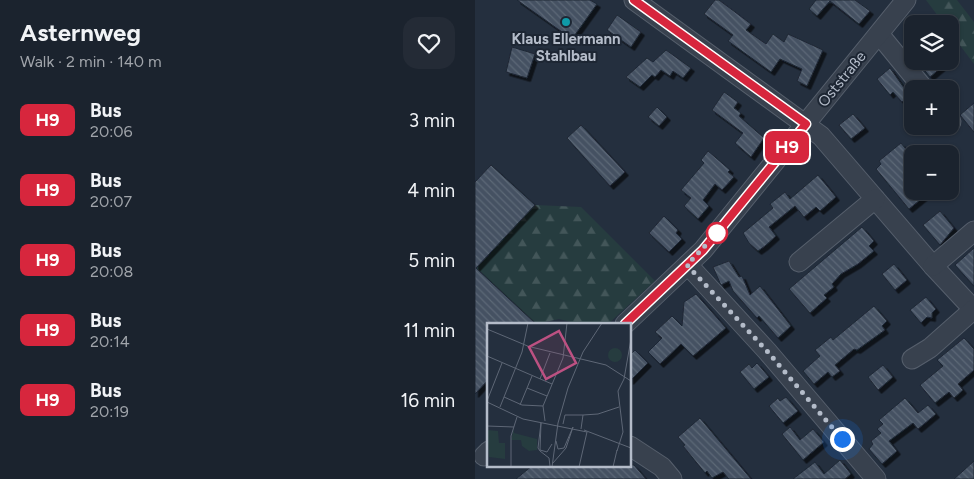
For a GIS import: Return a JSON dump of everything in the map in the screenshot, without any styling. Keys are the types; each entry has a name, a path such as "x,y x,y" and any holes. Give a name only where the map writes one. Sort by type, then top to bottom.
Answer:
{"street":[{"path":"634,0 806,124 855,187 875,198 907,248 974,309 930,348 911,359"},
{"name":"Oststraße","path":"626,323 703,250 906,0"},
{"path":"879,34 917,80"},
{"path":"799,262 875,198"},
{"path":"934,274 974,231"},
{"path":"687,265 767,351 876,479"},
{"path":"631,447 662,467 672,479"}],"green space":[{"path":"926,0 957,0 974,22 974,64 959,44 959,15 937,15"},
{"path":"535,205 581,207 655,281 609,323 575,323 559,319 535,323 476,268"}],"building":[{"name":"Klaus Ellermann Stahlbau","path":"517,0 590,0 597,4 572,39"},
{"path":"715,0 719,0 751,24 746,30 766,44 773,34 784,42 788,34 823,50 807,86 797,81 802,69 780,59 771,72 728,41 733,35 704,14"},
{"path":"816,0 855,0 870,11 859,24 830,1 817,16 809,9"},
{"path":"617,15 641,32 631,47 607,30"},
{"path":"512,47 535,54 527,78 506,72"},
{"path":"666,50 691,68 683,78 673,71 670,76 661,70 655,77 652,75 640,87 626,77 647,58 653,62"},
{"path":"890,68 904,88 904,100 902,102 893,92 890,95 877,79"},
{"path":"924,70 938,70 930,77"},
{"path":"724,92 738,102 734,108 741,113 739,116 764,138 751,157 735,143 743,133 712,110"},
{"path":"974,103 974,132 960,115"},
{"path":"657,107 667,117 659,126 648,117"},
{"path":"853,114 865,128 851,139 839,125"},
{"path":"581,125 625,172 610,186 567,138"},
{"path":"901,143 904,147 904,200 920,200 909,209 876,169 881,164 879,161"},
{"path":"708,151 730,170 728,172 734,177 722,190 715,184 703,200 709,206 698,219 684,206 691,198 681,190 704,163 701,160"},
{"path":"491,165 535,205 476,268 535,323 487,323 487,381 475,394 475,182"},
{"path":"818,175 836,197 820,211 816,207 804,217 795,206 769,227 776,236 758,251 749,243 743,233 773,208 770,204 785,192 790,199"},
{"path":"940,211 954,228 940,245 923,225"},
{"path":"664,216 678,230 676,233 682,239 669,252 649,233"},
{"path":"862,227 874,241 869,246 874,251 858,264 841,274 832,284 834,287 824,295 827,298 810,313 789,289"},
{"path":"974,248 974,286 955,265"},
{"path":"729,261 739,277 742,276 750,295 760,286 791,326 778,338 733,291 729,281 721,285 713,267"},
{"path":"894,264 907,280 895,290 882,274"},
{"path":"696,294 726,328 693,356 681,344 660,364 648,352 662,338 655,332 672,316 682,326 684,302"},
{"path":"926,297 936,309 932,313 932,318 927,317 921,323 910,310"},
{"path":"874,306 887,321 882,326 885,330 857,350 854,349 835,365 840,371 832,377 828,372 814,384 803,371 820,356 815,350 831,337 833,340"},
{"path":"964,338 974,349 974,370 958,384 963,390 954,398 949,392 935,403 920,385 943,366 937,360"},
{"path":"635,350 648,363 631,380 631,354"},
{"path":"757,363 769,377 754,389 740,372 749,364 752,368"},
{"path":"883,365 893,377 878,390 868,377"},
{"path":"786,397 798,411 783,423 769,406 778,398 780,401"},
{"path":"905,398 918,413 928,405 936,414 918,429 913,423 889,441 897,451 882,464 869,449 873,444 871,441 881,433 877,429 883,424 879,420"},
{"path":"700,418 751,479 729,479 723,472 712,478 707,471 705,473 678,437"},
{"path":"790,427 800,440 813,429 824,442 803,460 782,434"},
{"path":"840,460 851,474 845,479 793,479 815,462 824,474"},
{"path":"974,461 974,479 954,479 963,471"},
{"path":"634,465 646,479 516,479 532,466"}],"bus line":[{"name":"H9","path":"626,323 703,250 806,124 634,0"}],"place":[{"name":"Klaus Ellermann Stahlbau","path":"566,22"}],"route":[{"path":"717,233 687,265 767,351 842,439"}]}
